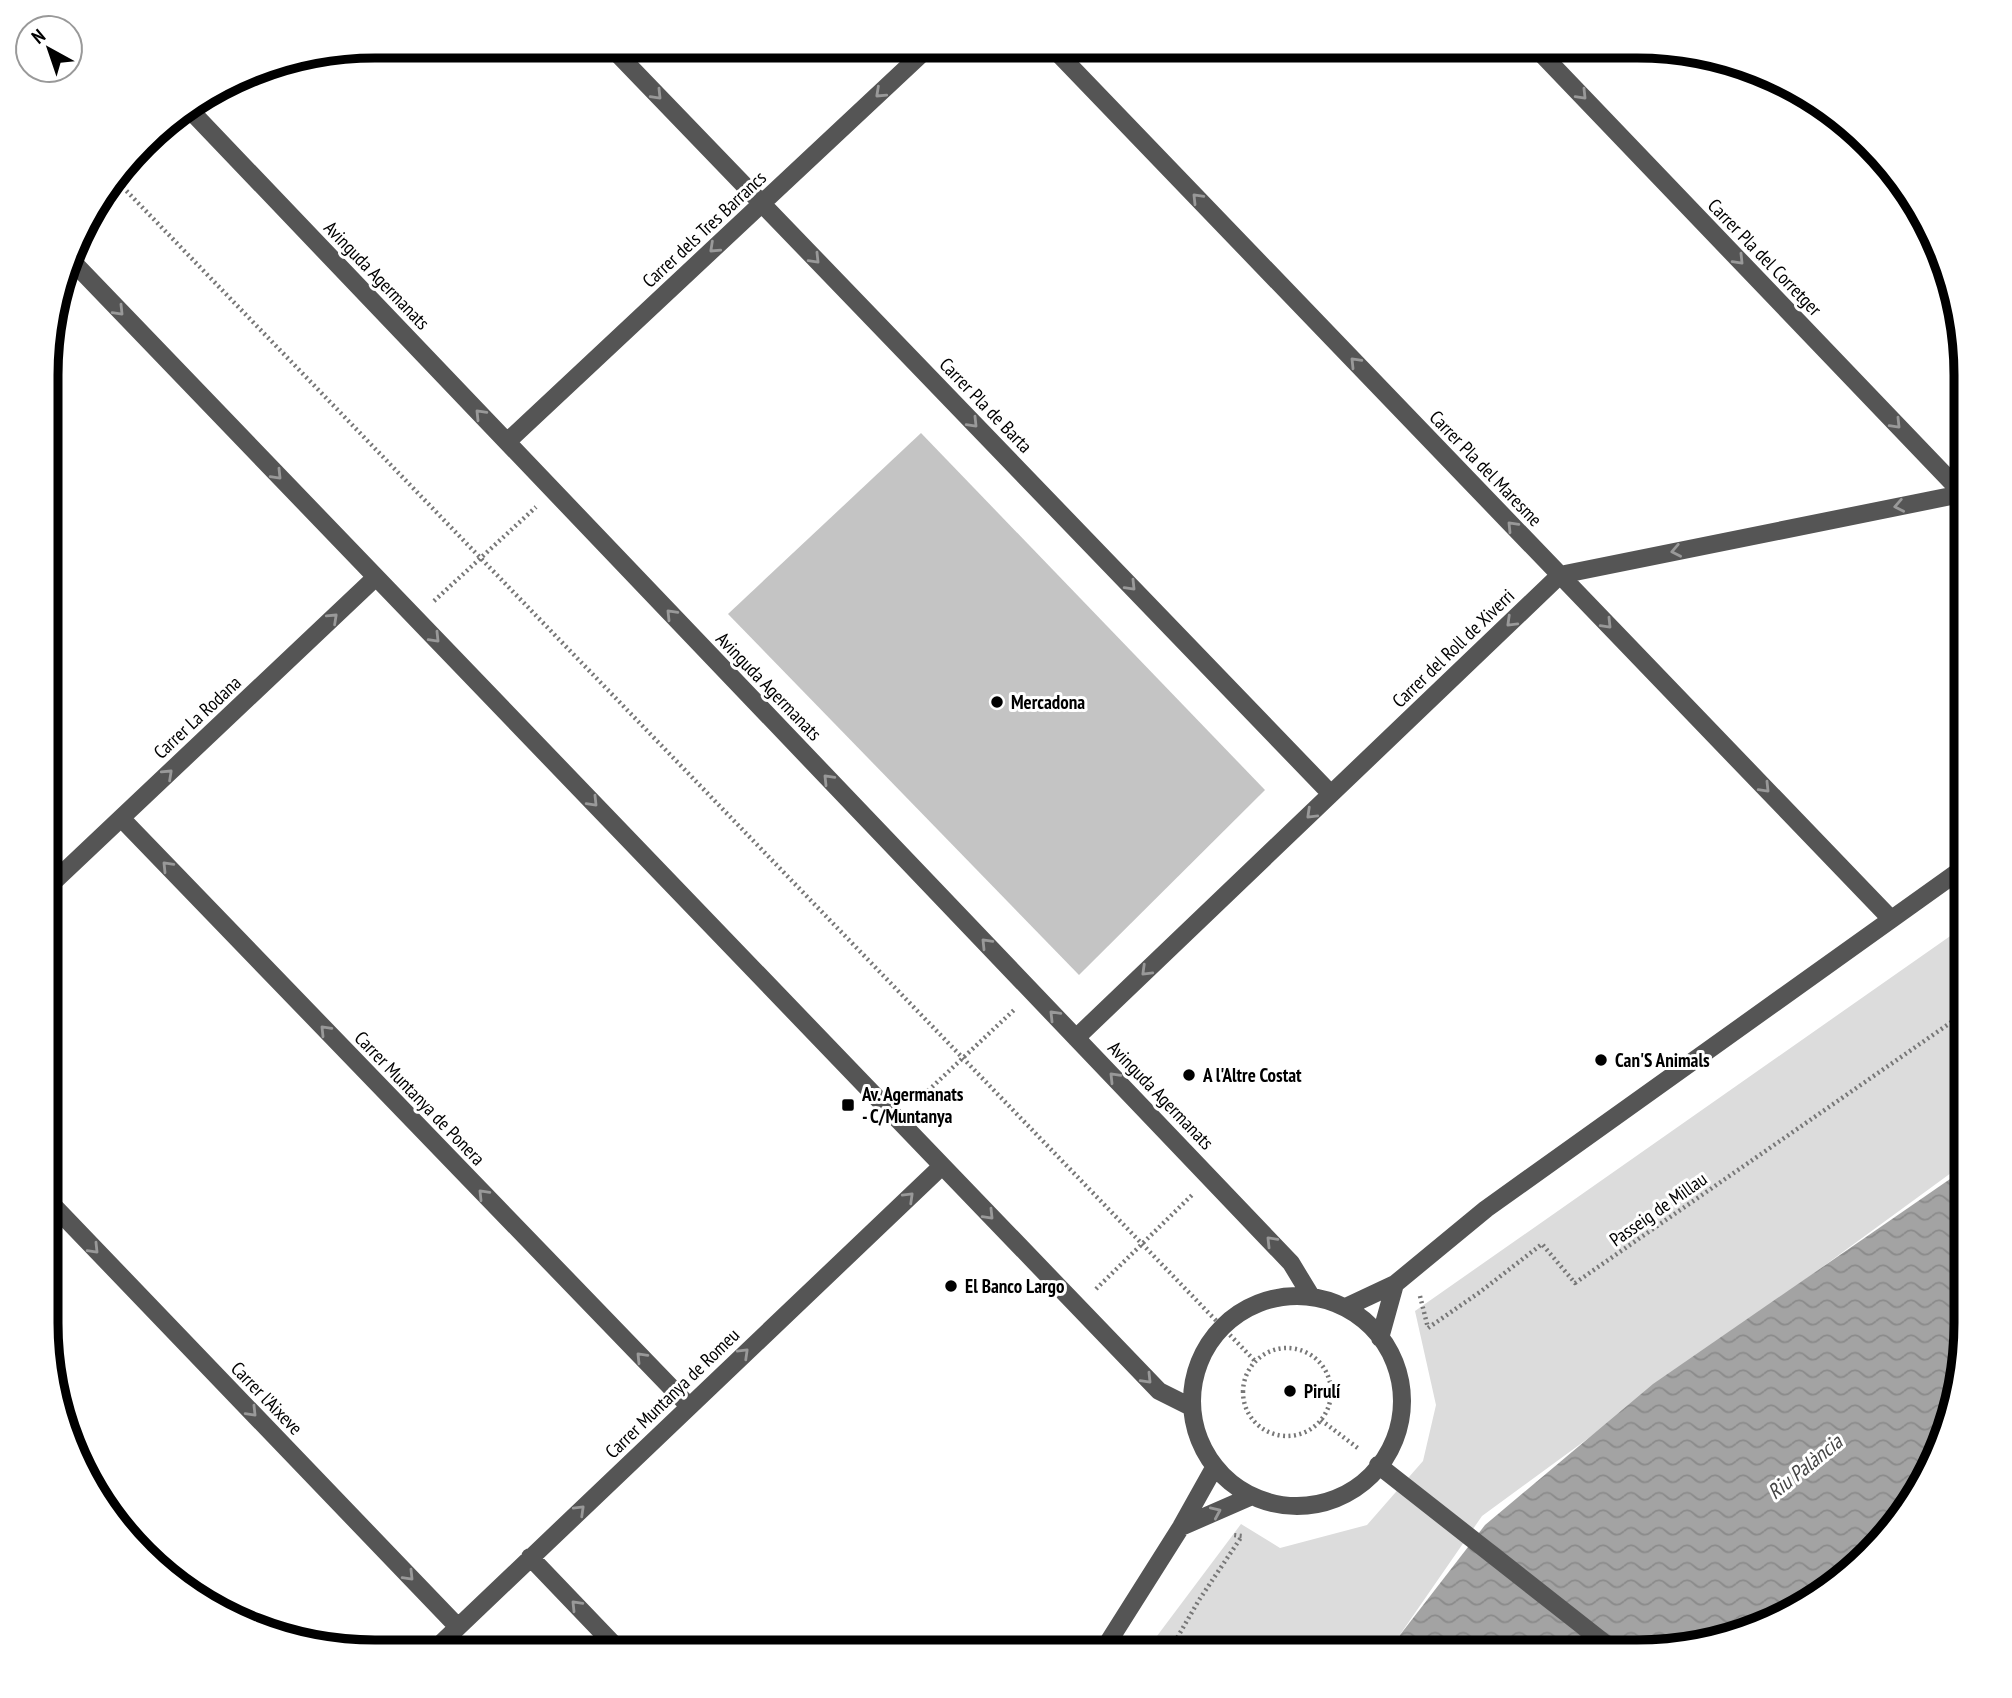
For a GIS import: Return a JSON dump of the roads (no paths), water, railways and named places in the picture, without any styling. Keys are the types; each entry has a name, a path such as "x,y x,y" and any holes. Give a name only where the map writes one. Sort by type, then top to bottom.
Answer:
{"street":[{"name":"Carrer Pla de Barta","path":"622,58 1331,794"},
{"name":"Carrer dels Tres Barrancs","path":"507,442 917,58"},
{"name":"Carrer Pla del Maresme","path":"1063,58 1891,919"},
{"name":"Carrer Pla del Corretger","path":"1546,58 1954,483"},
{"name":"Avinguda Agermanats","path":"194,114 1292,1263 1311,1296"},
{"path":"77,266 1159,1391 1191,1406"},
{"path":"1560,575 1954,496"},
{"name":"Carrer del Roll de Xiverri","path":"1076,1038 1560,575"},
{"name":"Carrer La Rodana","path":"58,878 376,577"},
{"name":"Carrer Muntanya de Ponera","path":"121,818 689,1406"},
{"path":"1346,1307 1395,1284 1486,1209 1954,874"},
{"name":"Carrer Muntanya de Romeu","path":"445,1640 942,1166"},
{"name":"Carrer l'Aixeve","path":"58,1210 458,1627"},
{"path":"1380,1338 1395,1284"},
{"path":"1311,1296 1346,1307 1362,1315 1376,1330 1390,1349 1396,1364 1403,1403 1395,1440 1367,1480 1324,1504 1275,1505 1241,1491 1214,1468 1198,1441 1191,1406 1201,1356 1236,1314 1278,1297 1311,1296"},
{"path":"1378,1465 1601,1640"},
{"path":"1110,1640 1181,1527 1214,1468"},
{"path":"1181,1527 1252,1496"},
{"path":"530,1557 610,1640"}],"water":[{"name":"Riu Palància","path":"1954,1176 1954,1344 1943,1406 1922,1464 1901,1500 1862,1548 1846,1562 1814,1587 1778,1608 1720,1629 1679,1638 1397,1640 1485,1525 1653,1384"}],"place":[{"name":"Mercadona","path":"997,702"},
{"name":"Can'S Animals","path":"1601,1060"},
{"name":"A l'Altre Costat","path":"1189,1075"},
{"name":"Av. Agermanats - C/Muntanya","path":"848,1105"},
{"name":"El Banco Largo","path":"951,1286"},
{"name":"Pirulí","path":"1290,1391"}]}
